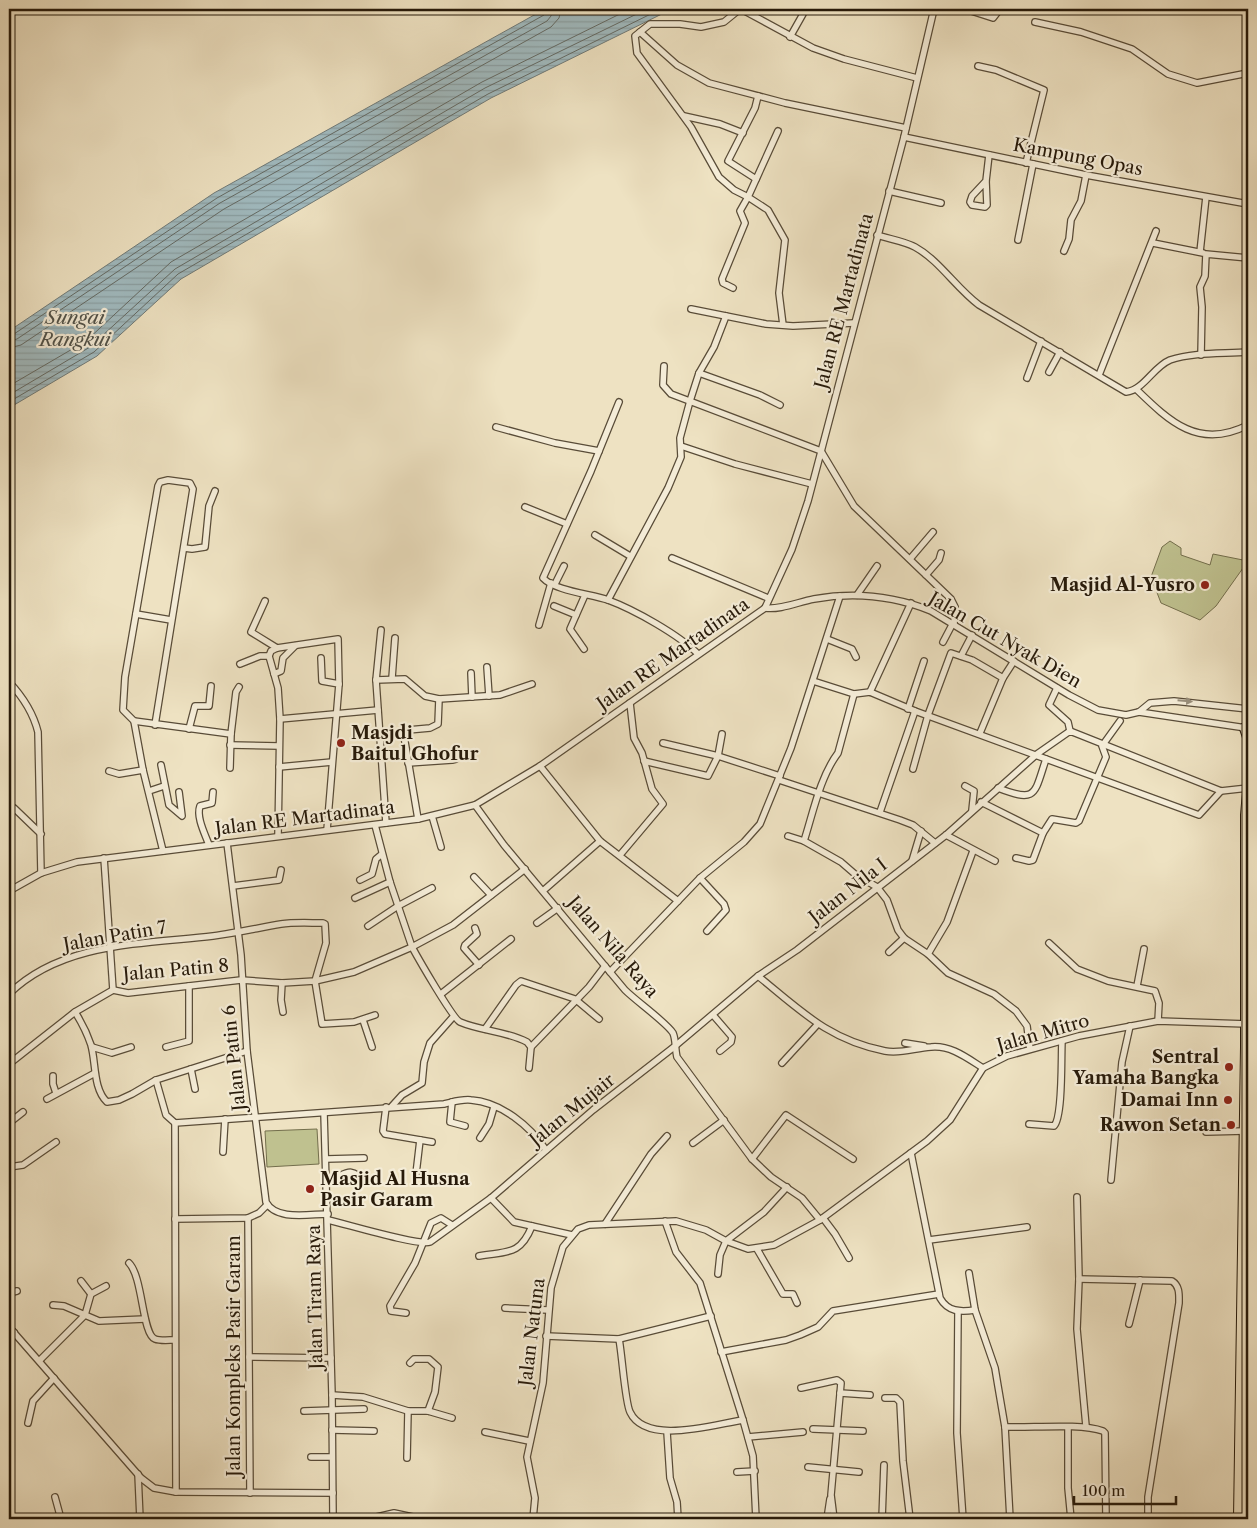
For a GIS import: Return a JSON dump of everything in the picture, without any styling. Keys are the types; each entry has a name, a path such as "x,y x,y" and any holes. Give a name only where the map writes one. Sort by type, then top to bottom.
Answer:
{"highway":[{"path":"1239,1519 1245,1284 1244,1131 1247,1024 1246,819 1248,792"}],"street":[{"path":"783,325 779,293 785,240 768,210 734,190 719,177 684,116 638,53 635,36 650,24 709,26 724,22 741,9 790,37 844,59 917,78"},
{"name":"Jalan RE Martadinata","path":"9,891 41,873 77,862 418,819 475,805 540,766 765,608 792,549 812,484 888,191 904,137 934,9"},
{"path":"965,9 993,18 1000,9"},
{"path":"790,37 803,14"},
{"path":"1035,22 1081,32 1132,49 1168,74 1197,83 1248,73"},
{"path":"640,32 692,76 721,87 906,128"},
{"path":"978,66 1003,72 1044,90 1029,163 1018,240"},
{"path":"756,179 729,163 758,96"},
{"path":"684,116 720,124 743,133"},
{"path":"733,288 722,281 744,223 740,211 778,131"},
{"name":"Kampung Opas","path":"904,137 1086,175 1248,204"},
{"path":"986,181 972,196 970,202 972,206 987,206 986,181 989,155"},
{"path":"1064,251 1069,239 1071,220 1081,201 1086,175"},
{"path":"888,191 941,203"},
{"path":"1200,355 1202,307 1200,293 1205,276 1203,253 1206,197"},
{"path":"1099,375 1137,275 1153,244 1156,231"},
{"path":"877,235 913,246 925,254 970,298 1126,392 1136,389 1162,364 1184,356 1248,352"},
{"path":"1153,244 1203,253 1248,258"},
{"path":"690,309 783,325 854,323"},
{"path":"608,600 668,488 681,456 680,438 699,373 714,347 726,316"},
{"path":"1028,378 1041,341"},
{"path":"1049,372 1060,352"},
{"path":"664,366 664,388 671,394 821,451 854,506 953,601 955,607 953,623 943,642"},
{"path":"699,373 760,395 780,405"},
{"path":"1136,389 1162,414 1193,433 1225,435 1248,425"},
{"path":"619,402 542,578 553,584 585,595 608,600 679,638 698,654"},
{"path":"496,427 537,439 599,451"},
{"path":"681,446 735,464 812,484"},
{"path":"154,725 184,548 192,486 190,483 161,481 158,486 122,700 123,710 134,721 154,725 231,734"},
{"path":"184,548 205,548 209,506 215,491"},
{"path":"525,507 567,524"},
{"path":"910,559 933,532"},
{"path":"595,534 630,556"},
{"path":"926,574 939,560 941,553"},
{"path":"672,558 768,598"},
{"path":"539,625 553,584 564,566"},
{"path":"857,595 877,566"},
{"path":"584,649 570,630 585,595"},
{"name":"Jalan Cut Nyak Dien","path":"765,608 777,608 816,599 857,595 911,603 953,623 1057,688 1098,710 1126,715 1139,712 1247,731"},
{"path":"610,972 700,878 741,845 760,824 790,750 840,596"},
{"path":"265,602 251,632 277,648"},
{"path":"872,688 911,603"},
{"path":"554,606 576,615"},
{"path":"136,614 171,620"},
{"path":"381,630 376,680 386,823"},
{"path":"961,656 972,635"},
{"path":"392,678 395,638"},
{"path":"826,638 852,649 856,657"},
{"path":"240,664 260,656 269,656 277,648 338,639 339,684 335,713 327,830"},
{"path":"274,674 281,671 284,658 297,644"},
{"path":"913,769 930,712 951,653 961,656 1003,678"},
{"path":"269,656 278,688 280,719 278,836"},
{"path":"320,658 322,681 339,684"},
{"path":"910,705 924,660"},
{"path":"981,730 1003,678 1014,660"},
{"path":"487,667 489,696"},
{"path":"471,673 472,697"},
{"path":"376,680 392,678 410,681 425,696 439,699 510,693 532,684"},
{"path":"813,681 854,694 872,688 910,705 915,711 930,712 981,730 1039,753 1046,759 1198,815 1221,791"},
{"path":"9,682 24,699 34,716 38,732 41,873"},
{"path":"190,729 195,706 209,704 211,686"},
{"path":"230,768 231,734 236,692 239,687"},
{"path":"1057,688 1049,705 1068,722 1070,731 1221,791 1248,788"},
{"path":"804,841 819,794 831,763 838,753 854,694"},
{"path":"418,819 408,763 405,732 412,728 430,728 438,724 439,699"},
{"path":"620,856 663,804 652,789 647,762 632,733 633,700"},
{"name":"Jalan Cut Nyak Dien","path":"1139,712 1150,703 1174,701 1248,709"},
{"path":"280,719 378,710"},
{"path":"880,812 915,711"},
{"path":"134,721 143,770 163,851"},
{"path":"1016,858 1033,860 1051,819 1076,823 1079,821 1106,757 1102,747 1103,744 1120,721"},
{"name":"Jalan Nila I","path":"674,1047 758,976 796,952 946,835 981,802 1039,753 1070,731"},
{"path":"647,762 708,776 718,756 722,734"},
{"path":"663,742 718,756 819,794 880,812 920,830 935,843"},
{"path":"230,745 279,746"},
{"path":"408,763 452,760 456,759 459,753"},
{"path":"998,788 1020,796 1030,794 1036,786 1046,759"},
{"path":"279,767 332,762"},
{"path":"161,765 164,786 170,806 182,816 179,792"},
{"path":"540,766 600,840 678,901"},
{"path":"109,771 119,774 143,770"},
{"path":"149,791 164,786"},
{"path":"965,786 974,791 972,810"},
{"path":"209,845 202,826 199,809 200,806 212,803 213,792"},
{"path":"981,802 1043,834"},
{"path":"9,805 40,834"},
{"name":"Jalan Nila Raya","path":"475,805 610,972 639,1005 669,1028 674,1037 674,1047 685,1069 752,1159 771,1177 802,1198 821,1219 849,1258"},
{"path":"432,816 441,847"},
{"path":"375,825 390,882 412,947 453,1017 458,1021 524,1040 531,1048"},
{"path":"912,861 920,830"},
{"path":"946,835 994,862"},
{"path":"788,836 804,841 841,862 856,876 877,887 887,900 898,930 904,938 928,954 948,973 994,994 1016,1011 1027,1026 1030,1049"},
{"path":"544,890 600,840"},
{"name":"Jalan Patin 6","path":"227,843 233,886 247,1051 267,1205"},
{"path":"928,954 946,922 973,851"},
{"path":"360,880 372,874 376,859 382,854"},
{"path":"9,1064 75,1012 113,990 104,858"},
{"name":"Jalan Patin 8","path":"113,990 128,993 241,980 282,983 315,981 354,972 412,947 453,925 525,869"},
{"path":"233,886 279,880 281,870"},
{"path":"474,877 491,895"},
{"path":"700,878 724,904 726,910 708,931"},
{"path":"355,898 390,882"},
{"path":"368,926 398,906 432,888"},
{"path":"537,923 558,908"},
{"name":"Jalan Patin 7","path":"9,994 36,972 74,956 109,949 237,933 282,924 324,923 326,943 315,981"},
{"path":"474,928 477,934 465,944 464,948 478,965"},
{"path":"889,952 904,938"},
{"path":"441,994 511,939"},
{"path":"1049,943 1077,969 1108,981 1152,989 1157,994 1158,1022"},
{"path":"1138,986 1144,949"},
{"path":"529,1068 531,1048 575,999 589,987 605,966"},
{"path":"758,976 819,1026 851,1042 894,1052 931,1046"},
{"path":"315,981 322,1024 337,1025 363,1020 375,1015"},
{"path":"485,1028 520,981 575,999 599,1018"},
{"path":"282,983 280,1000 283,1012"},
{"path":"166,1047 189,1041 189,986"},
{"path":"75,1012 85,1028 92,1047 96,1073 104,1100 111,1102 132,1094 156,1080 247,1051"},
{"path":"713,1015 732,1037 731,1042 720,1051"},
{"path":"432,1142 383,1133 389,1107 402,1095 422,1083 424,1062 430,1044 453,1017"},
{"path":"363,1020 372,1047"},
{"name":"Jalan Mitro","path":"821,1219 925,1143 950,1120 983,1068 1007,1056 1062,1041 1130,1026 1158,1022 1247,1024"},
{"path":"782,1064 819,1026"},
{"path":"1111,1180 1122,1062 1130,1026"},
{"path":"1028,1124 1054,1126 1057,1123 1061,1105 1062,1041"},
{"path":"906,1043 957,1052 983,1068"},
{"path":"92,1047 112,1053 131,1047"},
{"name":"Jalan Mujair","path":"423,1244 430,1242 452,1224 491,1198 593,1110 674,1047"},
{"path":"191,1069 195,1089"},
{"path":"47,1099 96,1073"},
{"path":"53,1076 56,1093"},
{"path":"156,1080 166,1115 175,1123 324,1113 470,1100 483,1102 525,1124 546,1150"},
{"path":"452,1102 450,1122 465,1126"},
{"path":"480,1138 487,1129 494,1107"},
{"path":"9,1123 22,1112"},
{"name":"Jalan Tiram Raya","path":"324,1113 332,1395 333,1519"},
{"path":"752,1159 786,1115 853,1159"},
{"path":"223,1152 225,1119"},
{"path":"693,1143 724,1120"},
{"path":"175,1123 174,1340 176,1492"},
{"path":"1206,1132 1244,1131"},
{"path":"606,1224 651,1154 666,1136"},
{"path":"416,1174 420,1140"},
{"path":"9,1167 23,1165 56,1142"},
{"path":"911,1153 939,1294 947,1307 958,1312 975,1310"},
{"path":"326,1159 364,1158"},
{"path":"326,1181 347,1172 358,1174 365,1182"},
{"path":"718,1274 720,1255 726,1241 764,1212 787,1187"},
{"path":"1077,1197 1079,1279 1077,1329 1082,1362 1086,1426"},
{"path":"491,1198 510,1218 532,1226 572,1234 583,1227 665,1221 690,1224 740,1247 757,1249 787,1239 821,1219"},
{"path":"175,1220 248,1218 259,1213 267,1205 276,1213"},
{"path":"259,1213 328,1217 423,1244"},
{"name":"Jalan Kompleks Pasir Garam","path":"248,1218 250,1493"},
{"path":"406,1314 391,1311 390,1306 434,1220 441,1218 452,1224"},
{"path":"665,1221 676,1252 700,1283 743,1420 755,1470 756,1519"},
{"path":"479,1256 520,1247 526,1241 532,1226"},
{"path":"929,1240 1027,1227"},
{"name":"Jalan Natuna","path":"532,1519 535,1498 528,1463 529,1441 543,1383 548,1310 558,1258 572,1234"},
{"path":"757,1249 784,1294 793,1294 797,1303"},
{"path":"129,1263 138,1278 145,1318 153,1338 174,1340"},
{"path":"970,1273 975,1310 995,1368 1005,1427 1010,1519"},
{"path":"1079,1279 1172,1281 1176,1284 1179,1291 1179,1303 1148,1497 1148,1519"},
{"path":"1129,1324 1140,1280"},
{"path":"81,1281 91,1294"},
{"path":"40,1360 85,1315 91,1294 106,1286"},
{"path":"9,1293 17,1291"},
{"path":"721,1352 786,1340 800,1335 818,1327 834,1311 939,1294"},
{"path":"53,1305 64,1306 100,1321 145,1318"},
{"path":"505,1308 548,1310"},
{"path":"958,1312 957,1433 963,1519"},
{"path":"546,1336 620,1339 711,1316"},
{"path":"9,1327 40,1360 138,1474 154,1488 176,1492 333,1493"},
{"path":"9,1338 14,1332"},
{"path":"620,1339 631,1414 643,1426 667,1432 743,1420"},
{"path":"249,1357 331,1358"},
{"path":"410,1363 414,1359 429,1359 438,1367 436,1392 428,1411"},
{"path":"28,1423 33,1401 42,1388 54,1378"},
{"path":"802,1388 837,1380 841,1383 838,1429 827,1519"},
{"path":"840,1393 870,1395"},
{"path":"332,1395 363,1397 408,1411 428,1411 452,1418"},
{"path":"885,1398 896,1398 900,1402 903,1461 910,1519"},
{"path":"304,1411 332,1408 364,1409"},
{"path":"407,1458 408,1411"},
{"path":"1005,1427 1068,1428 1086,1426 1105,1433 1106,1519"},
{"path":"1068,1428 1068,1488 1071,1519"},
{"path":"813,1429 863,1431"},
{"path":"332,1430 374,1430"},
{"path":"485,1432 529,1441"},
{"path":"667,1432 670,1478 677,1502 678,1519"},
{"path":"748,1437 803,1432"},
{"path":"311,1457 332,1456"},
{"path":"882,1519 884,1465"},
{"path":"808,1467 859,1472"},
{"path":"738,1472 755,1470"},
{"path":"138,1474 140,1519"},
{"path":"831,1496 834,1519"},
{"path":"54,1497 61,1519"},
{"path":"368,1519 394,1513 422,1519"}],"green space":[{"path":"1170,541 1181,548 1181,555 1210,565 1213,554 1248,561 1216,606 1200,620 1161,603 1151,577 1162,547"},
{"path":"317,1129 319,1164 267,1167 265,1131"}],"water":[{"name":"Sungai Rangkui","path":"545,9 672,9 491,98 181,279 97,356 9,408 9,331 214,193"}],"place":[{"name":"Masjid Al-Yusro","path":"1205,585"},
{"name":"Masjdi Baitul Ghofur","path":"341,743"},
{"name":"Sentral Yamaha Bangka","path":"1229,1067"},
{"name":"Damai Inn","path":"1228,1100"},
{"name":"Rawon Setan","path":"1231,1125"},
{"name":"Masjid Al Husna Pasir Garam","path":"310,1189"}]}
